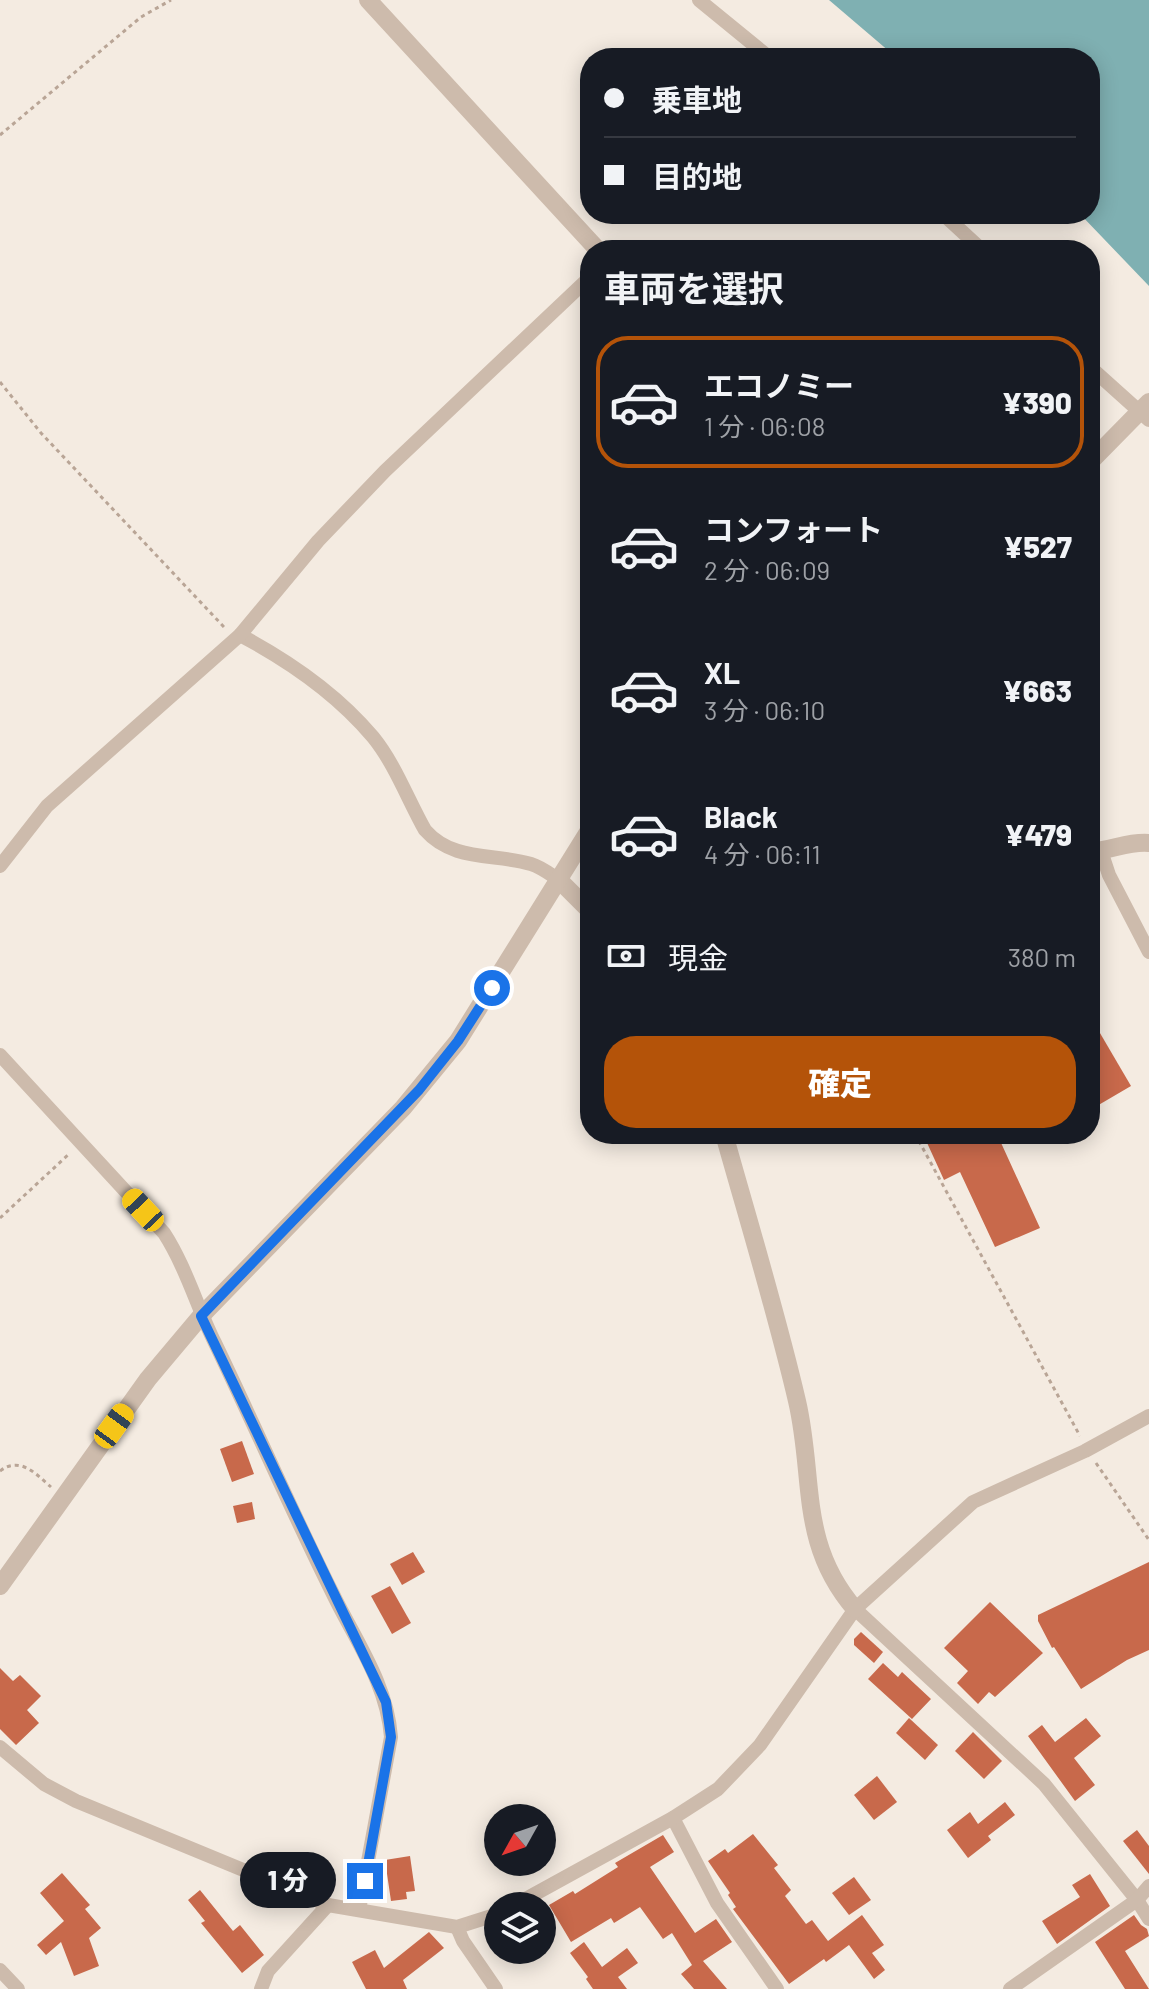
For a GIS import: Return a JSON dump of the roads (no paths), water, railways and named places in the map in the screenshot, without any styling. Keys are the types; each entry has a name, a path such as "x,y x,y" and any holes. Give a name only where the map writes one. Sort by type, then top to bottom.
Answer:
{"street":[{"path":"368,0 589,240"},
{"path":"699,0 758,48"},
{"path":"954,224 971,240"},
{"path":"0,866 47,806 237,637 318,541 385,471 580,286"},
{"path":"1100,375 1146,411 1100,453"},
{"path":"237,637 281,657 316,684 375,739 425,830 435,842 451,851 535,865 559,880 580,901"},
{"path":"1100,850 1123,844 1149,843"},
{"path":"0,1586 148,1379 201,1316 434,1073 458,1041 580,845"},
{"path":"1100,858 1149,952"},
{"path":"0,1055 164,1233 181,1262 201,1316 386,1702 391,1737 359,1910"},
{"path":"727,1144 796,1398 804,1433 809,1508 816,1539 833,1580 855,1609 1044,1784 1149,1919"},
{"path":"538,1892 673,1818 718,1789 742,1767 855,1609 973,1502 1087,1450 1149,1416"},
{"path":"0,1747 44,1784 76,1801 328,1905 457,1927 484,1918"},
{"path":"673,1818 717,1903 777,1989"},
{"path":"1010,1989 1137,1900 1149,1886"},
{"path":"261,1989 268,1971 328,1905"},
{"path":"457,1927 496,1989"},
{"path":"0,1970 18,1989"}],"water":[{"path":"829,0 1149,0 1149,286 1090,224 1100,224 1100,48 885,48"}]}
